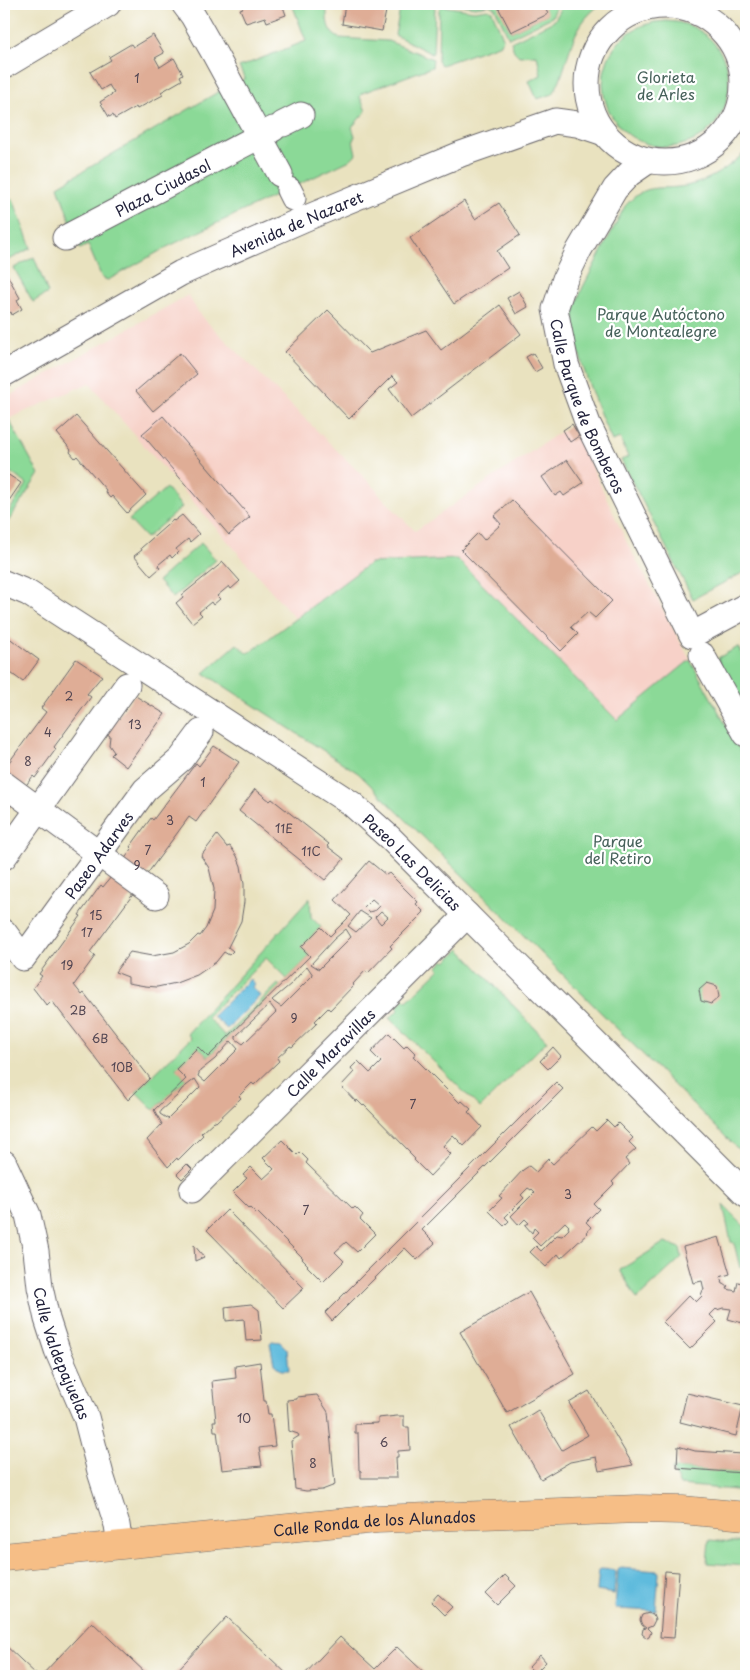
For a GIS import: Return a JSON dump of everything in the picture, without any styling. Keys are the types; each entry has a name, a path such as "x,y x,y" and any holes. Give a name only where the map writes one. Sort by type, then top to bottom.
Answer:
{"main road":[{"name":"Calle Ronda de los Alunados","path":"4,1556 377,1519 638,1509 682,1510 746,1516"}],"street":[{"path":"4,66 108,4"},
{"path":"184,4 214,53 279,126 287,187"},
{"path":"653,5 692,6 712,20 730,39 744,67 742,112 722,138 701,154 675,162 648,161 624,151 604,133 591,111 586,86 590,61 600,38 618,20 653,5"},
{"path":"555,121 586,86"},
{"name":"Avenida de Nazaret","path":"4,374 181,273 461,154 555,121 578,124 604,133"},
{"name":"Plaza Ciudasol","path":"65,238 279,126"},
{"name":"Calle Parque de Bomberos","path":"648,161 629,174 615,189 579,250 555,309 566,364 588,424 697,645 744,726"},
{"name":"Paseo Las Delicias","path":"4,571 28,593 352,804 390,838 746,1194"},
{"name":"Paseo Las Delicias","path":"4,583 28,593"},
{"path":"697,645 746,606"},
{"path":"4,857 127,685"},
{"name":"Paseo Adarves","path":"4,932 23,958 145,790 181,759 201,732"},
{"path":"4,784 156,896"},
{"name":"Calle Maravillas","path":"192,1190 467,915"},
{"name":"Calle Valdepajuelas","path":"4,1163 28,1215 47,1319 56,1350 86,1417 101,1475 117,1525 120,1545"}],"shaded area":[{"path":"188,295 200,315 378,491 415,531 563,430 570,441 578,436 627,543 690,660 617,720 457,559 370,563 295,618 89,383 8,419 4,411 4,399"}],"green space":[{"path":"292,4 327,4 329,28 339,38 388,41 433,59 432,67 362,93 360,97 366,111 352,127 355,136 353,140 356,154 350,160 167,247 108,280 102,278 88,245 80,249 58,186 218,92 245,79 239,67 306,41"},
{"path":"401,4 432,4 435,8 432,54 395,35"},
{"path":"453,4 503,4 499,7 511,32 547,14 543,4 554,4 556,8 552,17 509,38 495,8 489,5 475,7"},
{"path":"558,4 601,4 581,24 575,35 564,70 553,94 537,99 529,81 541,75 537,55 519,56 514,51 511,42 554,21 560,11"},
{"path":"442,6 474,11 488,9 492,11 503,38 501,44 441,65 438,61 439,9"},
{"name":"Glorieta de Arles","path":"666,21 690,26 710,40 724,60 729,84 724,108 710,128 690,142 666,147 642,142 622,128 608,108 603,84 608,60 622,40 642,26"},
{"name":"Parque Autóctono de Montealegre","path":"746,151 746,571 693,599 621,460 628,457 620,438 612,441 606,428 582,363 574,317 576,305 583,287 625,206 633,198 653,188 686,186 702,181 726,168"},
{"path":"13,199 31,248 9,260 4,250 4,204"},
{"path":"34,257 48,293 33,302 14,268"},
{"path":"4,411 39,474 4,528 4,511 8,513 27,484 4,468"},
{"path":"166,488 182,507 146,538 129,520"},
{"path":"201,543 216,560 173,598 158,581"},
{"name":"Parque del Retiro","path":"457,559 617,720 690,660 746,761 746,1157 358,773 204,673 237,644 247,653 252,651 370,563"},
{"path":"738,647 746,663 746,706 744,707 718,658"},
{"path":"310,898 311,917 321,927 301,947 310,956 287,979 266,958 207,1017 225,1036 278,984 280,986 208,1057 198,1047 176,1068 186,1079 154,1110 136,1092 191,1038 187,1034"},
{"path":"460,949 547,1041 480,1108 390,1018 399,1009 397,1006 404,999 407,1001 440,969 438,967 444,960 446,962"},
{"path":"723,1205 746,1228 746,1262 740,1268 734,1243 731,1242"},
{"path":"665,1242 680,1248 682,1257 637,1299 620,1270"},
{"path":"672,1469 746,1473 746,1491 680,1485"},
{"path":"709,1540 746,1543 746,1566 707,1563"}],"water":[{"path":"250,979 254,984 252,987 260,996 227,1029 213,1016"},
{"path":"272,1341 280,1342 287,1349 289,1370 281,1370 274,1364 270,1343"},
{"path":"620,1568 658,1571 656,1610 617,1609 615,1607 618,1570"},
{"path":"599,1570 614,1570 616,1572 614,1594 597,1591"}],"building":[{"path":"241,4 271,4 272,6 282,4 286,15 267,22 265,17 246,23 240,9 243,8"},
{"path":"345,4 383,4 381,10 386,11 382,31 342,24"},
{"path":"503,4 543,4 548,14 511,32 498,7"},
{"path":"153,35 164,53 155,58 160,67 174,58 183,74 180,76 182,80 161,92 163,95 137,109 136,107 115,119 113,115 109,117 100,102 114,93 109,85 101,90 90,72 111,60 109,57 131,44 133,47"},
{"path":"464,201 475,219 499,203 520,235 497,251 508,268 454,304 410,238"},
{"path":"6,273 20,298 17,300 22,309 12,315 11,312 4,316 4,275"},
{"path":"519,291 528,307 516,314 507,298"},
{"path":"500,305 521,334 411,418 389,389 398,382 392,376 349,419 285,352 328,310 370,353 426,330 441,350"},
{"path":"180,353 197,374 153,411 136,391"},
{"path":"533,353 542,368 535,372 526,357"},
{"path":"76,416 146,495 127,513 112,496 110,498 105,492 106,490 77,456 75,458 57,433"},
{"path":"163,416 250,517 229,535 142,434"},
{"path":"572,424 579,436 570,442 563,430"},
{"path":"567,460 583,483 564,496 561,492 555,496 542,477"},
{"path":"4,472 21,483 4,508"},
{"path":"512,500 612,601 595,618 588,612 571,627 578,634 561,651 461,550 478,533 484,540 501,524 494,516"},
{"path":"182,515 199,534 190,542 188,539 176,549 178,552 172,558 170,555 158,565 160,568 151,576 134,556 173,520"},
{"path":"223,562 240,581 231,589 229,586 217,596 220,599 213,605 211,602 199,612 202,615 192,623 176,603 183,597 182,595"},
{"path":"8,637 39,660 23,682 4,668 4,639"},
{"path":"76,659 102,676 87,694 91,697 54,747 56,749 35,778 33,776 21,792 4,779 4,769 46,712 41,708"},
{"path":"134,695 165,714 126,767 111,755 114,752 109,745 110,736 106,733"},
{"path":"214,746 239,762 196,822 189,817 142,881 120,865 132,849 130,847 151,818 153,820 196,763 199,766"},
{"path":"255,789 270,801 272,799 329,844 327,846 344,859 325,880 239,811"},
{"path":"4,791 16,799 4,815"},
{"path":"217,835 227,847 230,846 237,856 244,884 241,921 228,947 233,951 229,955 224,952 216,962 197,975 176,983 157,987 128,983 128,977 115,972 130,952 152,956 174,952 189,944 198,935 200,936 206,928 213,911 214,889 209,868 201,856"},
{"path":"369,861 386,875 389,873 418,902 416,904 424,912 390,946 392,948 368,973 365,971 330,1010 328,1008 315,1021 317,1023 292,1047 290,1046 277,1058 279,1061 254,1085 252,1083 239,1096 241,1098 216,1122 214,1121 201,1133 203,1135 178,1160 177,1158 168,1167 147,1140 162,1124 154,1110 186,1079 176,1069 198,1047 208,1057 310,956 301,947 321,927 330,936 351,915 335,900","holes":["372,899 380,906 376,910 369,912 364,907","360,911 371,918 356,932 348,926","381,911 388,917 381,924 375,917","346,929 351,937 319,969 311,964 334,939","307,966 313,975 281,1007 272,1000 291,984","270,1004 276,1012 243,1044 236,1039 236,1036","231,1041 238,1049 205,1082 198,1076 200,1071 215,1059","195,1079 200,1087 168,1119 160,1114 160,1111 182,1089"]},
{"path":"115,872 137,889 90,952 95,956 74,985 82,995 84,993 150,1078 128,1100 52,1001 47,1006 33,988 42,976 39,974 81,916 79,915 101,885 103,887"},
{"path":"707,983 717,986 719,997 711,1004 701,1001 699,990"},
{"path":"389,1033 404,1048 407,1045 416,1054 413,1056 460,1103 462,1101 471,1109 468,1112 482,1127 464,1146 453,1135 443,1146 451,1154 430,1176 414,1160 410,1152 364,1105 357,1100 356,1102 341,1086 354,1072 351,1068 358,1061 370,1073 381,1062 371,1052"},
{"path":"553,1047 561,1056 548,1069 540,1061"},
{"path":"556,1082 563,1089 422,1230 435,1243 417,1260 405,1248 332,1321 325,1313"},
{"path":"607,1120 614,1127 618,1123 633,1138 629,1142 636,1149 625,1159 629,1164 612,1182 614,1184 594,1204 599,1209 586,1222 591,1227 588,1233 561,1258 558,1254 546,1267 530,1252 536,1246 541,1251 557,1235 562,1236 569,1229 569,1226 565,1222 540,1246 532,1238 538,1232 534,1228 532,1233 525,1225 529,1223 525,1219 519,1225 511,1216 535,1192 532,1189 528,1188 521,1195 524,1198 505,1217 509,1221 504,1226 489,1211 502,1198 499,1196 523,1170 529,1166 536,1172 548,1159 553,1164 592,1127 596,1131"},
{"path":"282,1140 297,1155 300,1152 308,1160 306,1163 353,1209 355,1207 363,1215 360,1219 375,1234 357,1252 346,1242 335,1252 344,1261 323,1282 307,1266 303,1258 257,1212 249,1208 233,1192 247,1178 243,1175 251,1167 263,1179 274,1169 263,1158"},
{"path":"187,1164 192,1169 182,1179 177,1174"},
{"path":"227,1210 304,1288 283,1308 207,1230"},
{"path":"719,1237 730,1274 720,1277 723,1284 728,1287 727,1289 736,1291 738,1282 746,1284 746,1324 728,1319 731,1309 716,1309 710,1315 717,1322 690,1349 663,1322 689,1295 696,1302 702,1296 704,1290 702,1281 693,1283 683,1247"},
{"path":"194,1245 204,1257 195,1261"},
{"path":"529,1292 575,1374 507,1413 460,1332"},
{"path":"251,1304 259,1310 262,1340 246,1341 244,1319 226,1321 225,1307"},
{"path":"260,1362 264,1401 266,1401 268,1414 271,1414 275,1446 259,1448 262,1466 222,1470 217,1431 214,1431 213,1421 216,1421 212,1381 236,1378 235,1366"},
{"path":"589,1391 633,1465 599,1471 596,1457 570,1462 541,1479 511,1427 538,1410 562,1450 588,1435 569,1403"},
{"path":"687,1393 743,1406 736,1436 680,1422"},
{"path":"317,1395 328,1412 335,1485 322,1490 306,1491 295,1489 291,1441 299,1436 289,1431 287,1400"},
{"path":"404,1416 404,1427 409,1427 410,1450 398,1451 398,1457 396,1457 397,1478 361,1478 358,1433 355,1433 355,1424 378,1423 378,1418"},
{"path":"678,1446 695,1451 743,1454 742,1473 677,1468"},
{"path":"665,1571 679,1572 674,1638 660,1637"},
{"path":"505,1575 516,1586 497,1605 486,1594"},
{"path":"438,1594 452,1607 444,1615 431,1602"},
{"path":"649,1613 653,1615 655,1620 652,1626 647,1628 651,1632 647,1638 642,1634 643,1629 646,1628 640,1620 642,1615"},
{"path":"227,1617 289,1676 172,1676"},
{"path":"92,1622 149,1676 41,1676"},
{"path":"340,1637 375,1669 397,1647 428,1676 303,1676"},
{"path":"4,1644 38,1676 4,1676"},
{"path":"540,1655 546,1662 535,1673 529,1667"}]}
